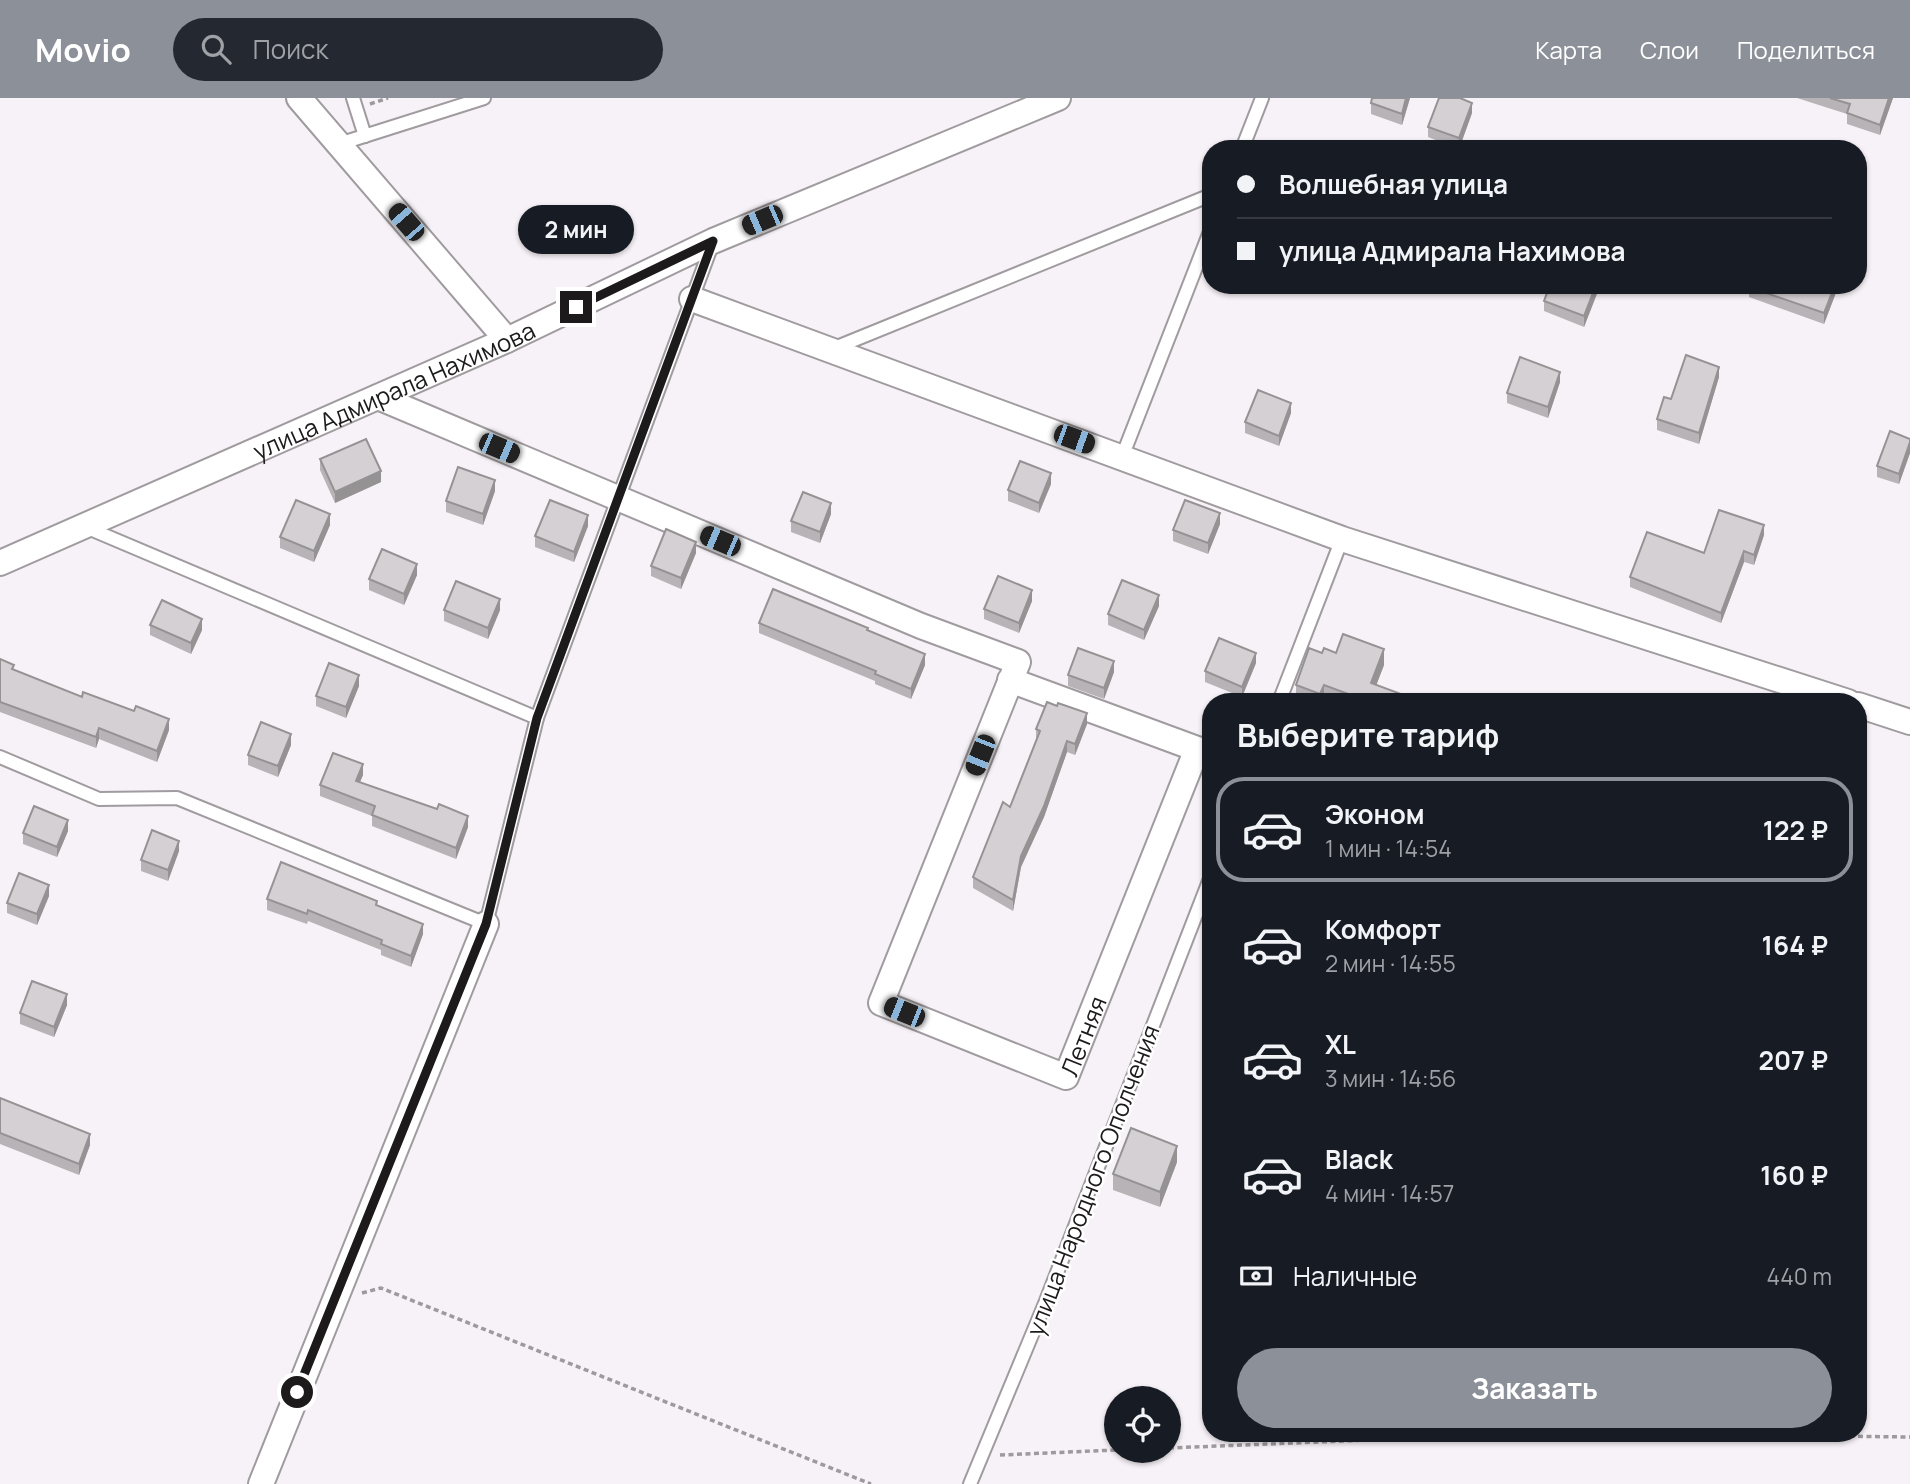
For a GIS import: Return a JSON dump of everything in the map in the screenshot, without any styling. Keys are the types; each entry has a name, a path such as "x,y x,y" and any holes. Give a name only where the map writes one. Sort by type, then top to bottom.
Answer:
{"street":[{"path":"299,98 507,340"},
{"name":"улица Адмирала Нахимова","path":"0,563 507,340 713,241 1058,98"},
{"path":"692,299 1342,539 1820,693"},
{"path":"379,397 921,626 1018,662 1010,680"},
{"name":"Летняя","path":"1010,680 1197,749 1066,1077 881,1003 1010,680"},
{"path":"1867,708 1910,722"},
{"path":"261,1484 486,924"}],"lane":[{"path":"353,98 365,136"},
{"path":"339,144 460,102 484,98"},
{"path":"1246,140 1262,98"},
{"path":"831,349 1202,199"},
{"path":"0,757 99,799 177,798 486,924 537,718 713,241"},
{"path":"1122,457 1202,252"},
{"path":"83,526 537,718"},
{"path":"1282,693 1342,539"},
{"name":"улица Народного Ополчения","path":"970,1484 1046,1301 1202,899"}],"path":[{"path":"333,1301 381,1288 871,1484"},
{"path":"1867,1436 1910,1437"},
{"path":"1181,1448 1318,1442"},
{"path":"980,1456 1104,1451"}],"building":[{"path":"1372,98 1406,98 1402,114 1371,103"},
{"path":"1439,98 1460,98 1472,103 1459,138 1428,127"},
{"path":"1830,98 1889,98 1880,125 1847,113 1850,104"},
{"path":"1547,294 1593,294 1584,316 1544,301"},
{"path":"1769,294 1831,294 1824,313"},
{"path":"1686,355 1719,367 1699,433 1657,419 1664,397 1671,399"},
{"path":"1520,357 1560,372 1548,407 1507,393"},
{"path":"1258,390 1291,403 1279,436 1245,422"},
{"path":"1890,431 1910,439 1899,474 1877,466"},
{"path":"366,439 381,471 335,492 320,459"},
{"path":"1020,461 1051,473 1039,503 1008,490"},
{"path":"458,467 495,480 483,514 446,501"},
{"path":"803,492 831,503 820,532 791,521"},
{"path":"296,500 330,514 314,551 280,537"},
{"path":"550,500 588,515 574,552 535,536"},
{"path":"1185,500 1220,513 1208,543 1173,530"},
{"path":"1719,510 1764,525 1754,555 1744,551 1721,613 1630,577 1647,532 1704,553"},
{"path":"666,529 696,542 681,578 651,566"},
{"path":"382,549 417,564 404,594 369,579"},
{"path":"998,576 1032,590 1019,623 984,609"},
{"path":"1122,580 1159,595 1144,630 1108,614"},
{"path":"456,581 500,599 488,628 444,610"},
{"path":"773,589 925,654 911,689 875,674 876,671 759,623"},
{"path":"162,600 202,619 191,643 150,625"},
{"path":"1343,634 1384,649 1371,683 1398,693 1346,693 1324,685 1320,693 1317,693 1296,685 1309,648 1322,653 1324,648 1336,653"},
{"path":"1219,638 1256,653 1242,687 1205,671"},
{"path":"1078,648 1114,661 1104,688 1068,675"},
{"path":"0,659 14,665 12,669 82,697 83,692 134,711 136,706 169,719 157,751 99,728 96,737 0,702"},
{"path":"329,663 359,675 346,707 316,696"},
{"path":"1047,702 1087,713 1075,744 1067,741 1044,806 1021,856 1013,900 973,877 1003,802 1010,807 1040,731 1036,729"},
{"path":"261,722 291,734 278,766 248,755"},
{"path":"333,753 363,764 356,781 437,809 439,804 468,816 456,848 372,815 375,806 320,785"},
{"path":"34,806 68,820 57,847 23,833"},
{"path":"152,830 179,841 168,870 141,860"},
{"path":"281,862 377,901 376,905 423,924 411,956 381,944 382,940 308,910 307,914 267,899"},
{"path":"19,873 49,885 37,914 7,903"},
{"path":"32,981 67,994 54,1027 20,1013"},
{"path":"0,1098 90,1134 79,1164 0,1133"},
{"path":"1131,1128 1177,1146 1160,1192 1113,1174"}],"route":[{"path":"297,1392 486,924 537,718 713,241 576,307"}]}
